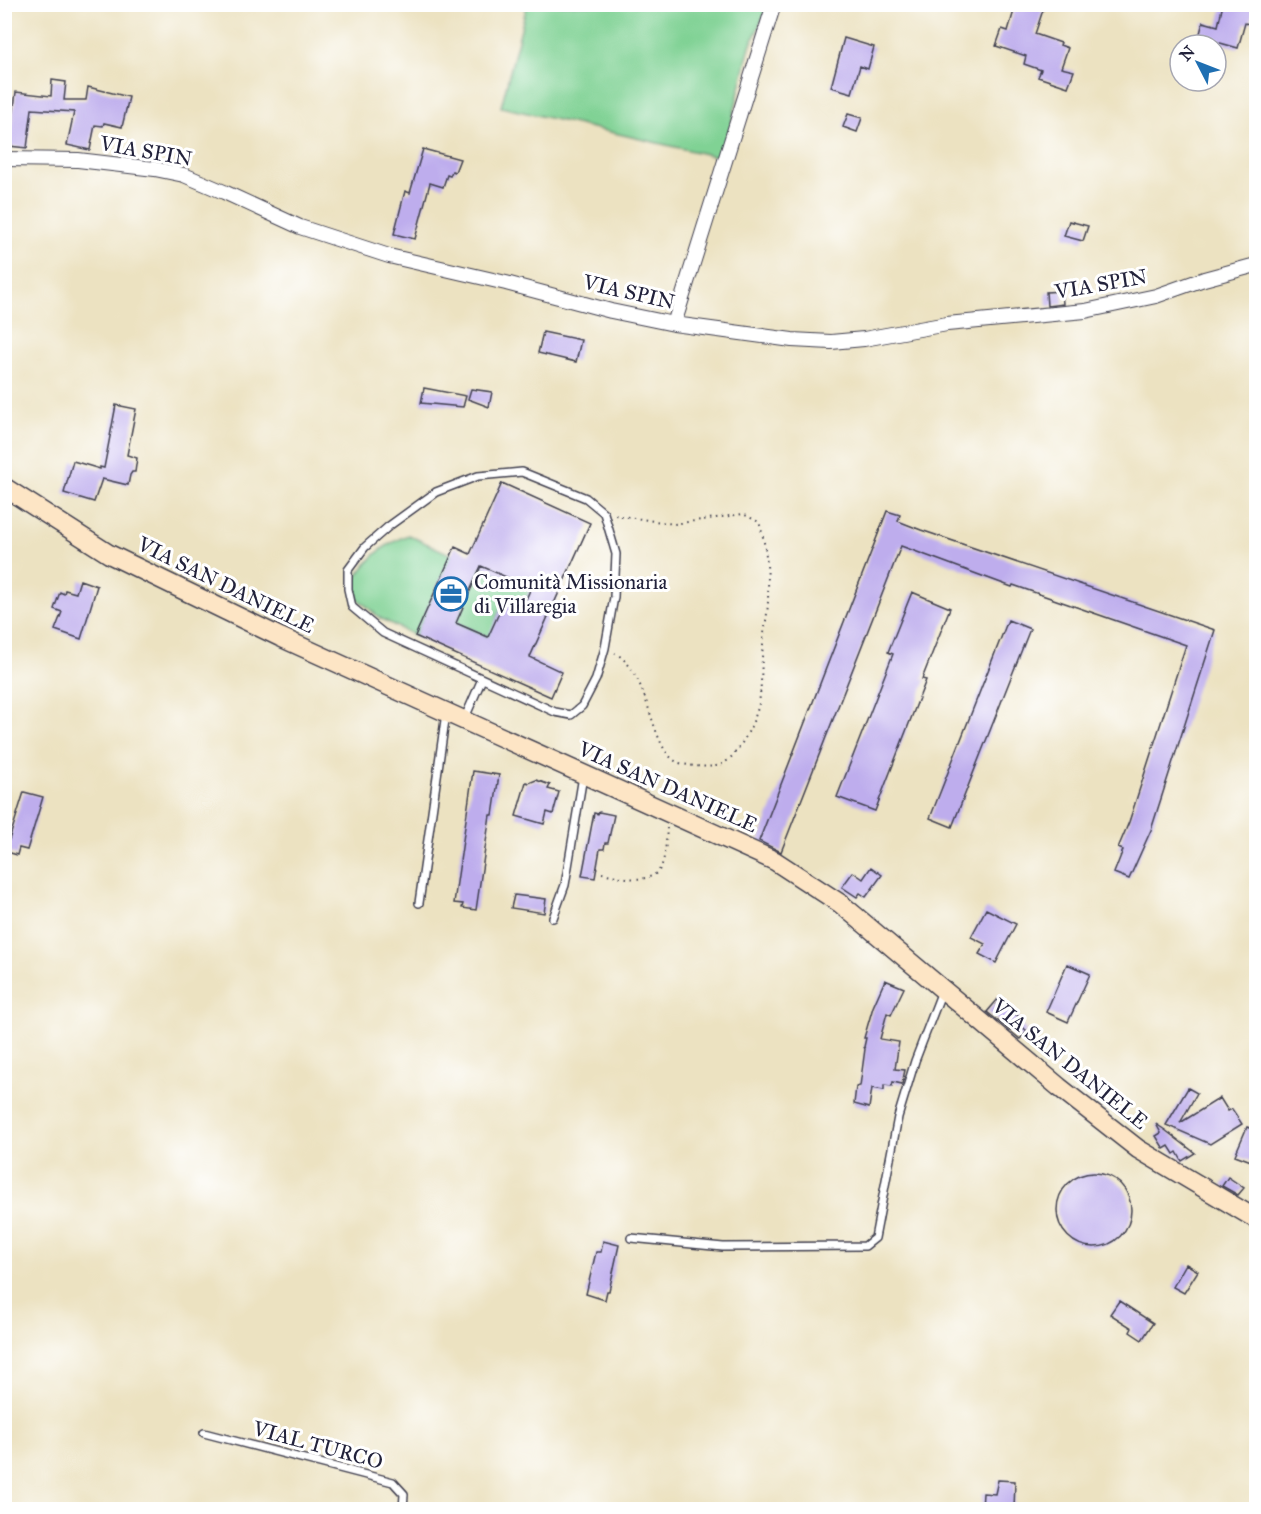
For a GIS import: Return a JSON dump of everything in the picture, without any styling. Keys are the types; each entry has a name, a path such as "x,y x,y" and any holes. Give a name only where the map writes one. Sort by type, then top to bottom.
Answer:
{"street":[{"path":"674,324 774,4"},
{"name":"VIA SPIN","path":"4,159 78,160 155,169 184,175 300,227 348,244 447,271 674,324 792,340 831,342 864,339 947,324 1085,311 1156,296 1204,279 1257,265"},
{"name":"VIA SAN DANIELE","path":"4,487 109,554 280,637 775,861 841,904 1059,1087 1138,1149 1257,1219"}],"lane":[{"path":"522,472 586,498 604,513 616,554 614,597 605,648 596,679 582,706 571,715 555,712 383,633 352,607 348,589 348,570 365,547 389,526 436,492 478,476 522,472"},
{"path":"464,720 482,679"},
{"path":"419,903 446,712"},
{"path":"553,918 565,885 584,773"},
{"path":"631,1238 723,1246 865,1246 875,1238 898,1117 915,1061 943,988"},
{"name":"VIAL TURCO","path":"204,1433 393,1482 404,1494 403,1509"}],"path":[{"path":"604,513 674,524 743,514 759,522 764,539 768,598 759,704 750,729 736,751 722,765 701,767 676,762 664,750 641,686 624,658 605,648"},
{"path":"602,873 626,878 640,878 652,876 660,869 670,812"}],"green space":[{"path":"527,5 769,5 750,46 723,158 501,107"},
{"path":"408,535 452,555 415,636 380,618 357,598 354,581 377,553 390,543"},
{"path":"481,566 531,588 522,608 504,601 496,620 495,640 456,623"}],"building":[{"path":"1016,4 1045,4 1035,34 1061,43 1060,45 1068,48 1061,68 1074,71 1068,87 1038,77 1041,70 1024,64 1026,56 996,46 1002,29 1008,31"},
{"path":"1223,4 1255,4 1250,24 1245,23 1238,48 1228,45 1228,33 1200,33 1203,22 1218,26"},
{"path":"844,38 874,47 868,69 860,66 852,93 831,87"},
{"path":"52,80 66,82 64,100 86,100 88,87 129,97 122,127 104,123 103,126 95,125 90,150 67,145 74,112 32,109 27,148 9,146 16,92 51,96"},
{"path":"848,114 862,118 857,132 843,127"},
{"path":"423,149 460,159 455,172 452,171 450,176 447,175 443,187 430,183 415,239 394,234 405,191 410,193"},
{"path":"1069,221 1088,226 1083,241 1064,236"},
{"path":"1062,291 1063,304 1047,306 1046,292"},
{"path":"543,332 581,340 576,362 538,353"},
{"path":"424,388 466,396 463,407 421,403"},
{"path":"471,389 492,392 489,407 468,399"},
{"path":"116,405 136,409 127,455 137,458 135,472 130,475 128,485 102,479 94,502 64,493 73,461 100,469 100,467 104,468"},
{"name":"Comunità Missionaria di Villaregia","path":"502,483 590,523 530,657 562,672 551,697 415,636 455,547 470,554","holes":["481,566 531,588 522,608 505,600 488,637 456,623"]},
{"path":"887,511 900,515 898,521 921,530 1215,630 1151,830 1129,879 1114,873 1123,850 1118,848 1129,822 1186,645 1013,585 1012,587 901,546 781,852 759,841"},
{"path":"80,580 97,586 81,639 55,630 62,612 54,609 60,592 64,594 65,590 76,593"},
{"path":"912,592 950,608 922,679 926,680 875,811 837,797 893,654 888,652"},
{"path":"1008,620 1030,629 952,827 930,818"},
{"path":"473,771 499,775 493,815 490,815 476,910 462,908 463,904 454,903"},
{"path":"536,780 550,785 548,789 559,792 553,814 547,812 544,824 516,816 526,782"},
{"path":"24,792 43,797 27,850 19,848 17,855 4,851 4,839 9,840"},
{"path":"594,813 614,815 608,843 605,843 604,849 600,849 595,878 582,876"},
{"path":"871,867 882,875 866,897 860,893 857,897 842,887 853,872 863,879"},
{"path":"514,895 546,899 544,913 511,908"},
{"path":"986,909 1016,924 996,963 979,954 985,944 971,937"},
{"path":"1067,964 1090,974 1068,1022 1046,1012"},
{"path":"885,980 904,988 891,1015 887,1013 880,1039 899,1042 895,1069 905,1070 902,1084 893,1082 892,1086 884,1085 884,1090 872,1088 869,1108 854,1104 856,1087 860,1086 866,1038 864,1038 873,1007"},
{"path":"998,999 1020,1018 1017,1022 1027,1031 1020,1039 987,1012"},
{"path":"1188,1088 1197,1093 1180,1123 1220,1098 1228,1111 1232,1109 1242,1124 1210,1144 1166,1125"},
{"path":"1156,1124 1195,1153 1182,1161 1177,1152 1174,1154 1169,1146 1164,1149 1156,1136 1161,1133"},
{"path":"1247,1127 1257,1130 1257,1147 1251,1161 1235,1155"},
{"path":"1094,1173 1115,1179 1125,1189 1131,1210 1125,1231 1115,1241 1094,1247 1073,1241 1063,1231 1057,1210 1063,1189 1073,1179"},
{"path":"1228,1177 1244,1188 1238,1195 1222,1186"},
{"path":"603,1241 619,1245 605,1300 586,1294 596,1252 601,1252"},
{"path":"1186,1264 1198,1271 1184,1293 1173,1287"},
{"path":"1119,1301 1153,1323 1142,1340 1130,1332 1132,1328 1110,1314"},
{"path":"998,1480 1015,1481 1014,1509 982,1509 983,1493 995,1494"}],"place":[{"name":"Comunità Missionaria di Villaregia","path":"451,594"}]}
